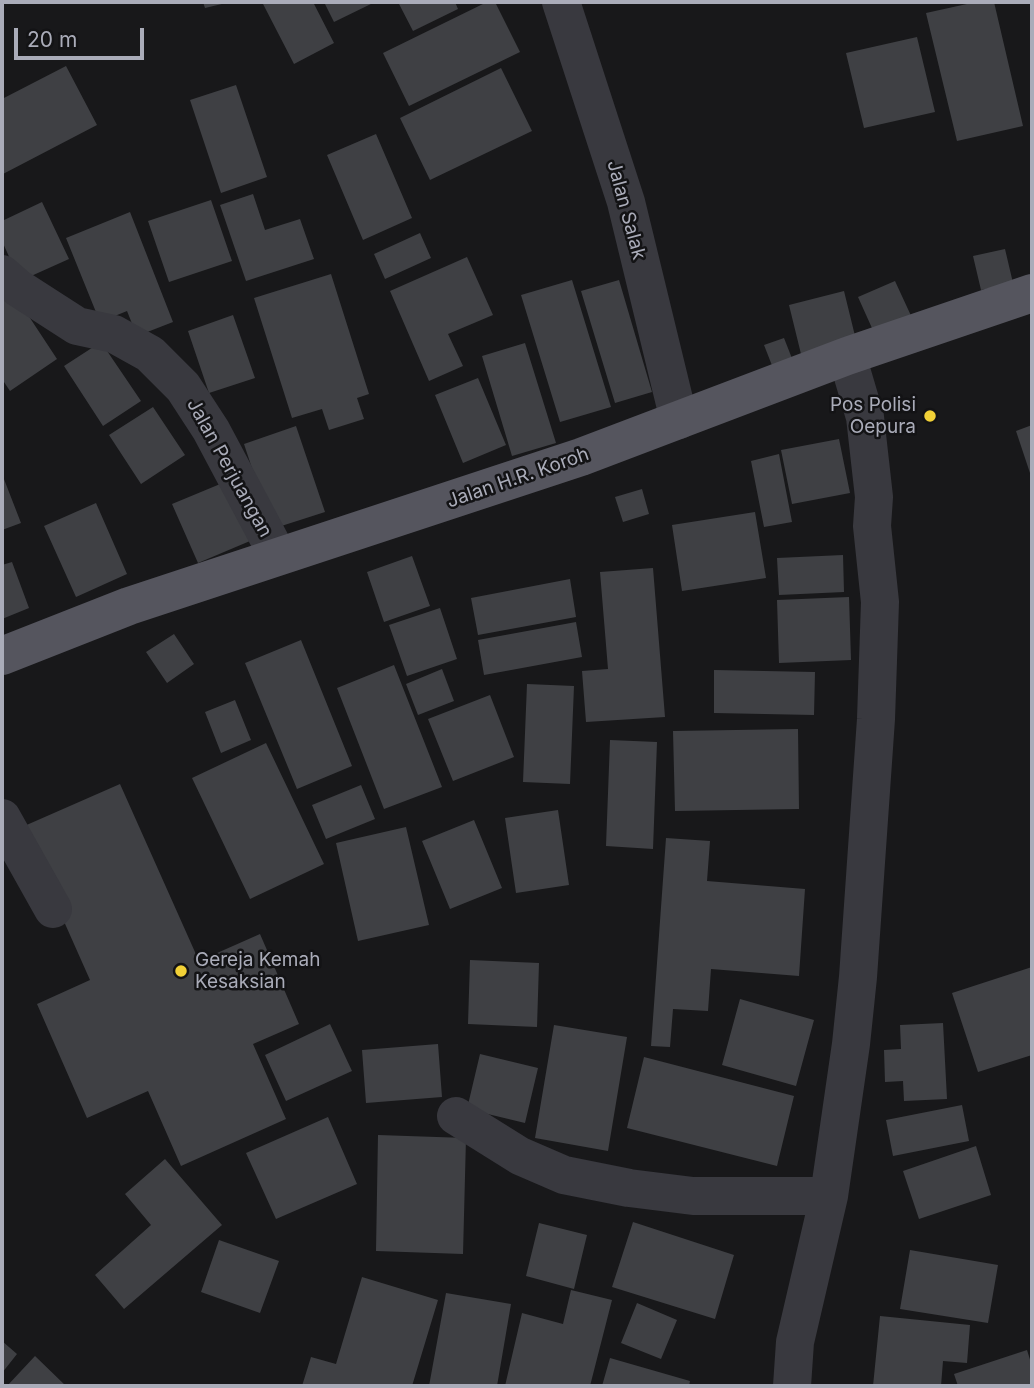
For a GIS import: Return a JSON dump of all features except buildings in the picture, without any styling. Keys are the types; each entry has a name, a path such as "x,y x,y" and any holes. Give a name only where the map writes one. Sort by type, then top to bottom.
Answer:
{"main road":[{"name":"Jalan H.R. Koroh","path":"2,656 129,606 486,490 679,421 847,356 1032,293"}],"street":[{"name":"Jalan Salak","path":"561,2 626,202 679,421"},
{"name":"Jalan Perjuangan","path":"2,274 18,288 77,326 114,334 150,354 183,387 211,429 278,556"},
{"path":"792,1386 795,1342 829,1196 858,977 876,719 880,602 872,526 874,497 865,417 847,356"},
{"path":"2,818 52,909"},
{"path":"456,1116 520,1156 564,1175 629,1188 693,1196 829,1196"}],"place":[{"name":"Pos Polisi Oepura","path":"930,416"},
{"name":"Gereja Kemah Kesaksian","path":"181,971"}]}
